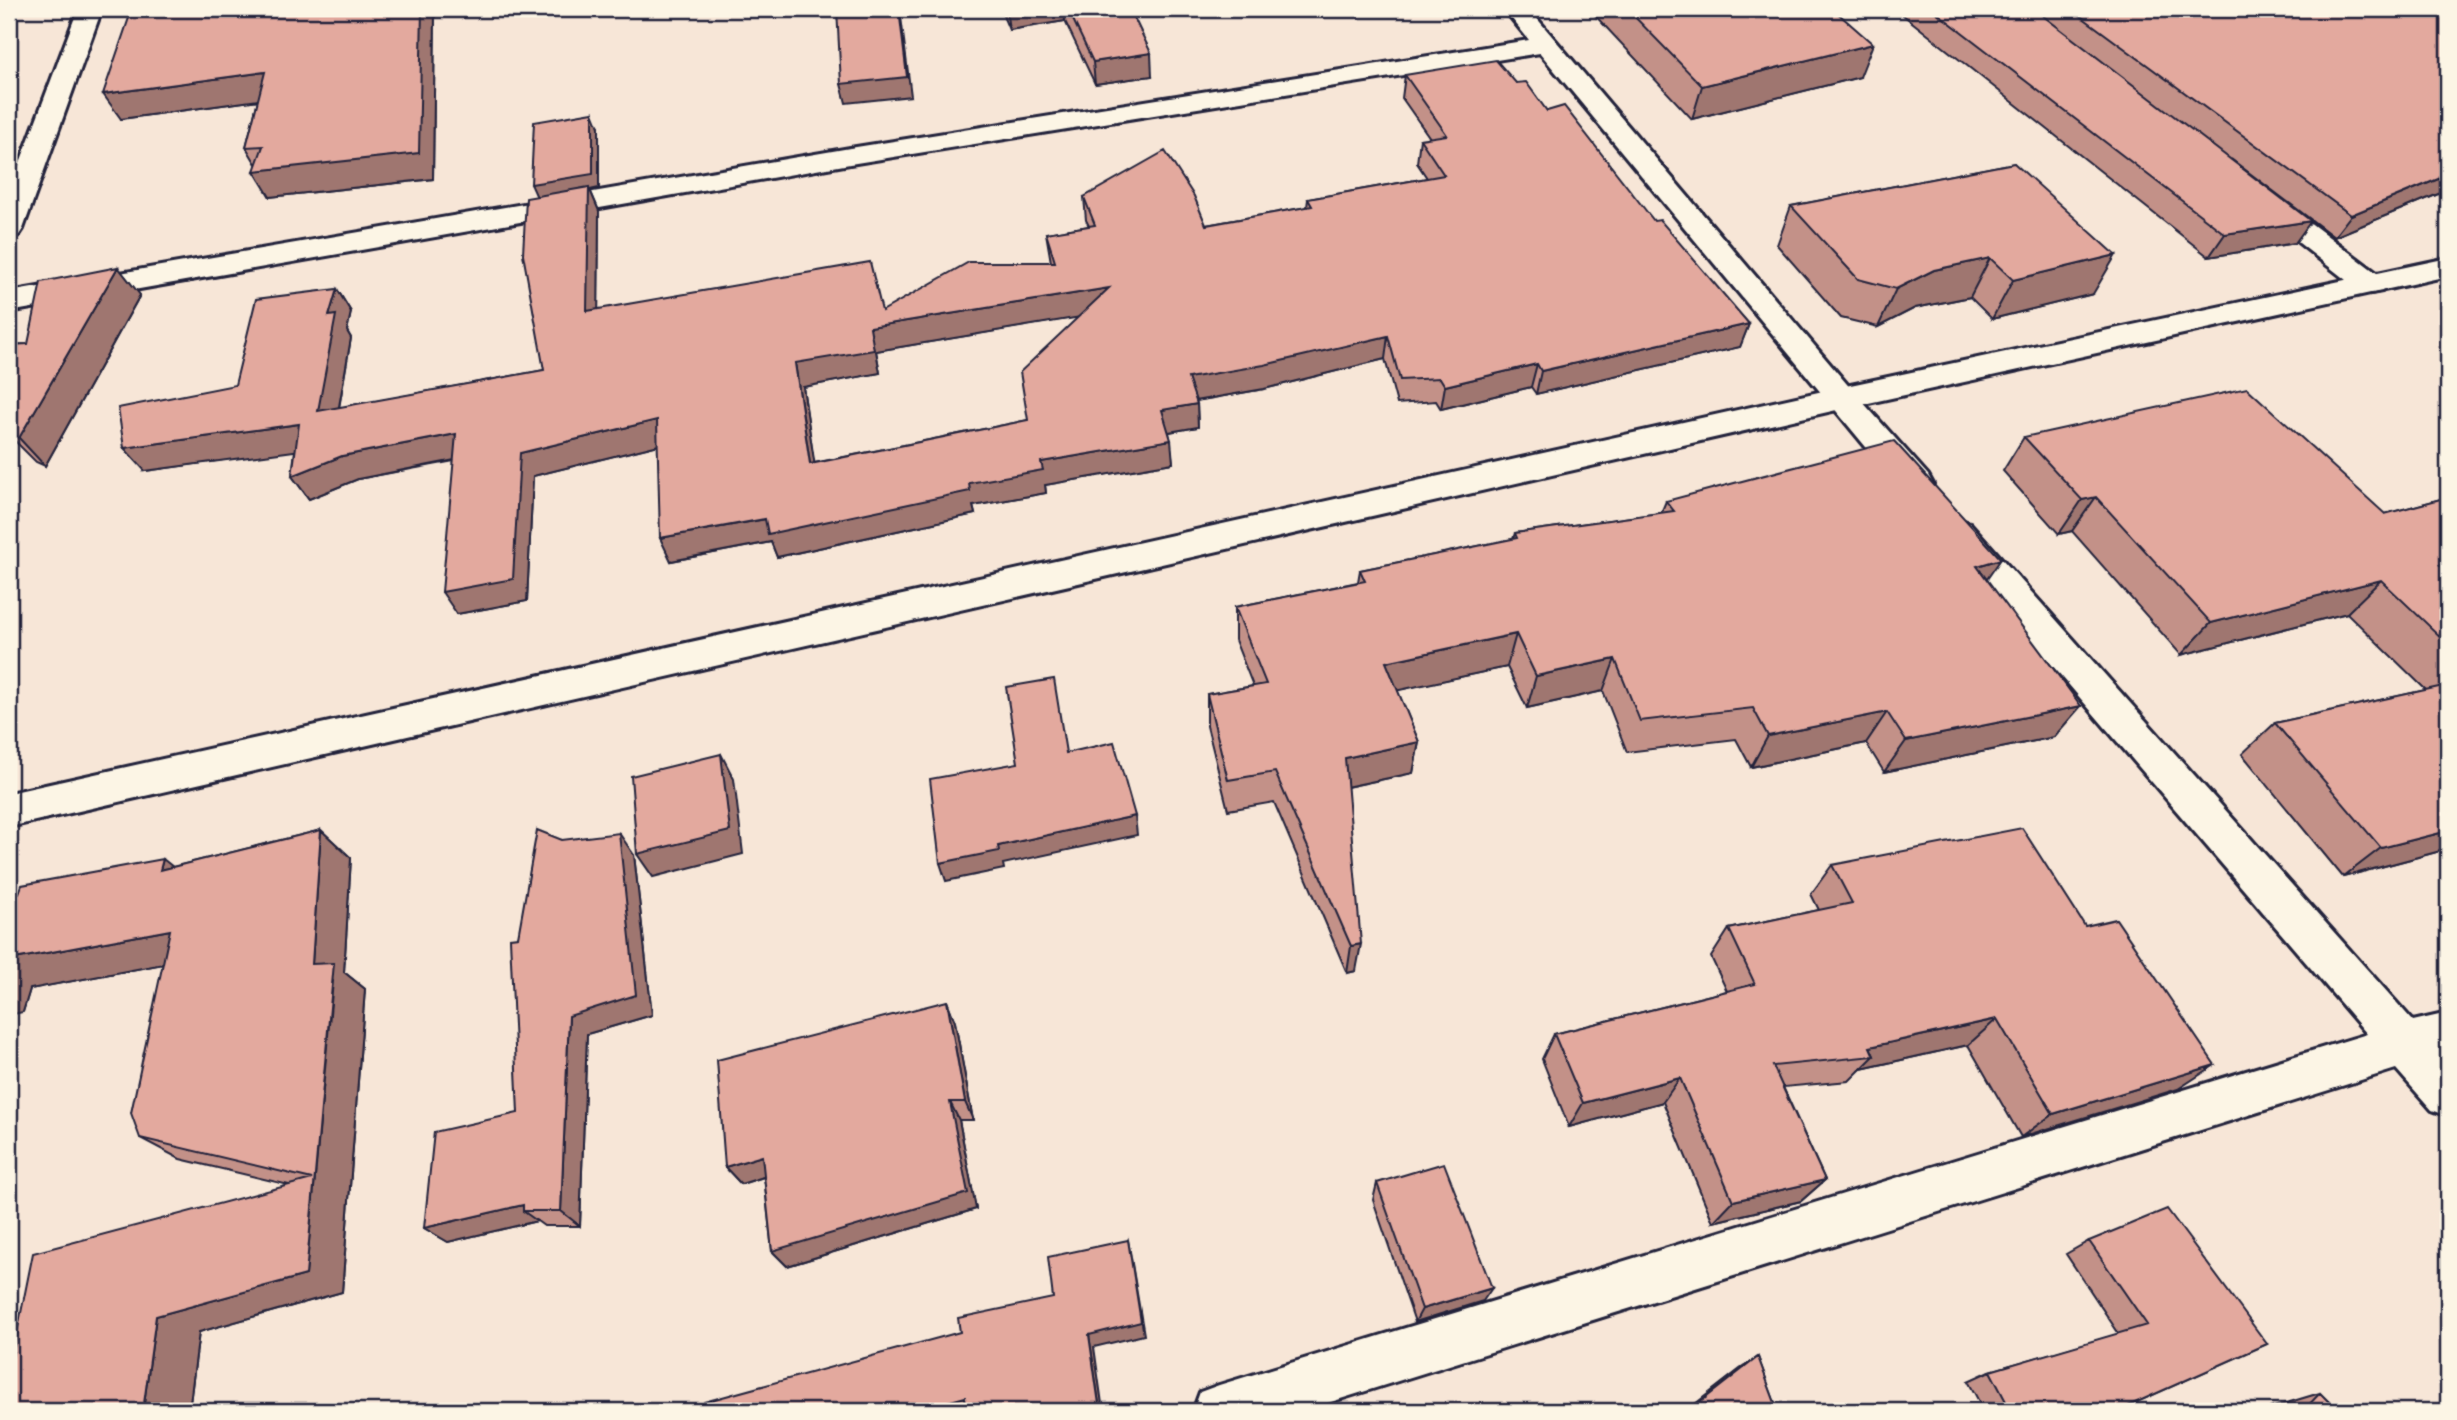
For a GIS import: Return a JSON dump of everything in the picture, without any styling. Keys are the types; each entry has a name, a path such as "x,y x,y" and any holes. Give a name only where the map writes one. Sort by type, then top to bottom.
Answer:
{"street":[{"path":"9,229 90,9"},
{"path":"1516,9 1841,398 2427,1039 2448,1094"},
{"path":"9,302 836,158 1545,45"},
{"path":"2241,184 2371,284"},
{"path":"9,810 1841,398 2448,267"},
{"path":"1219,1411 2427,1039"}],"building":[{"path":"132,9 422,9 419,153 254,171 263,146 246,147 265,72 103,94"},
{"path":"837,9 899,9 907,77 841,84"},
{"path":"1068,9 1130,9 1151,53 1093,62"},
{"path":"1627,9 1833,9 1873,44 1702,86"},
{"path":"1932,9 2034,9 2311,221 2225,234"},
{"path":"2071,9 2448,9 2448,175 2351,215"},
{"path":"1496,60 1516,83 1526,82 1547,111 1564,106 1654,221 1660,220 1749,324 1541,371 1537,364 1445,386 1440,378 1400,380 1388,336 1264,365 1188,378 1197,404 1162,410 1171,440 1041,462 1043,470 969,483 970,491 768,534 765,519 660,538 657,420 520,453 513,579 442,592 456,434 342,456 292,476 299,424 124,448 118,408 235,385 256,299 337,289 329,316 336,315 318,411 544,370 523,254 526,198 589,187 587,311 870,262 882,311 969,262 1055,262 1046,233 1095,225 1084,197 1165,151 1194,196 1206,225 1312,206 1308,199 1444,175 1420,139 1447,135 1405,75","holes":["1109,288 1020,372 1028,420 810,464 795,363 874,350 870,327"]},
{"path":"593,112 593,174 531,184 534,122"},
{"path":"2014,163 2116,255 2013,280 1990,258 1934,270 1896,289 1858,279 1791,206"},
{"path":"118,267 19,438 10,435 16,404 9,405 9,345 28,344 41,282"},
{"path":"2247,388 2385,514 2448,497 2448,563 2440,565 2448,572 2448,644 2381,580 2211,623 2096,497 2082,500 2024,437"},
{"path":"1894,441 2001,559 1977,566 2081,706 1906,741 1887,712 1768,736 1753,708 1640,721 1615,659 1536,676 1516,634 1386,662 1419,742 1345,758 1361,944 1351,946 1275,772 1228,780 1207,694 1266,684 1235,607 1365,581 1360,570 1517,538 1515,533 1674,511 1666,501"},
{"path":"1054,679 1066,753 1114,742 1135,816 998,846 999,851 940,863 930,779 1018,763 1006,687"},
{"path":"2448,685 2448,831 2381,848 2275,723"},
{"path":"721,754 730,831 637,854 631,776"},
{"path":"2022,828 2085,926 2116,919 2215,1065 2053,1114 1997,1019 1870,1047 1874,1056 1773,1066 1825,1180 1733,1201 1680,1078 1583,1103 1554,1034 1755,984 1729,929 1852,903 1832,865"},
{"path":"321,830 312,964 334,963 306,1275 156,1316 143,1411 9,1411 9,1373 33,1253 312,1179 140,1138 131,1113 170,930 9,960 9,895 19,893 22,885 163,859 160,870"},
{"path":"537,830 562,840 619,833 636,995 569,1016 561,1211 523,1211 523,1205 424,1228 434,1132 518,1113 510,938 518,937"},
{"path":"947,1001 965,1102 950,1102 968,1193 772,1251 762,1156 725,1167 717,1060"},
{"path":"1444,1163 1492,1288 1422,1309 1377,1183"},
{"path":"2167,1209 2267,1344 2117,1411 2011,1411 1990,1371 2147,1325 2089,1241"},
{"path":"1128,1240 1141,1322 1089,1335 1100,1411 967,1411 965,1397 914,1411 704,1411 704,1402 960,1332 958,1318 1053,1298 1048,1257"},
{"path":"1758,1357 1778,1411 1689,1411"},
{"path":"2320,1393 2338,1411 2303,1411"}]}
